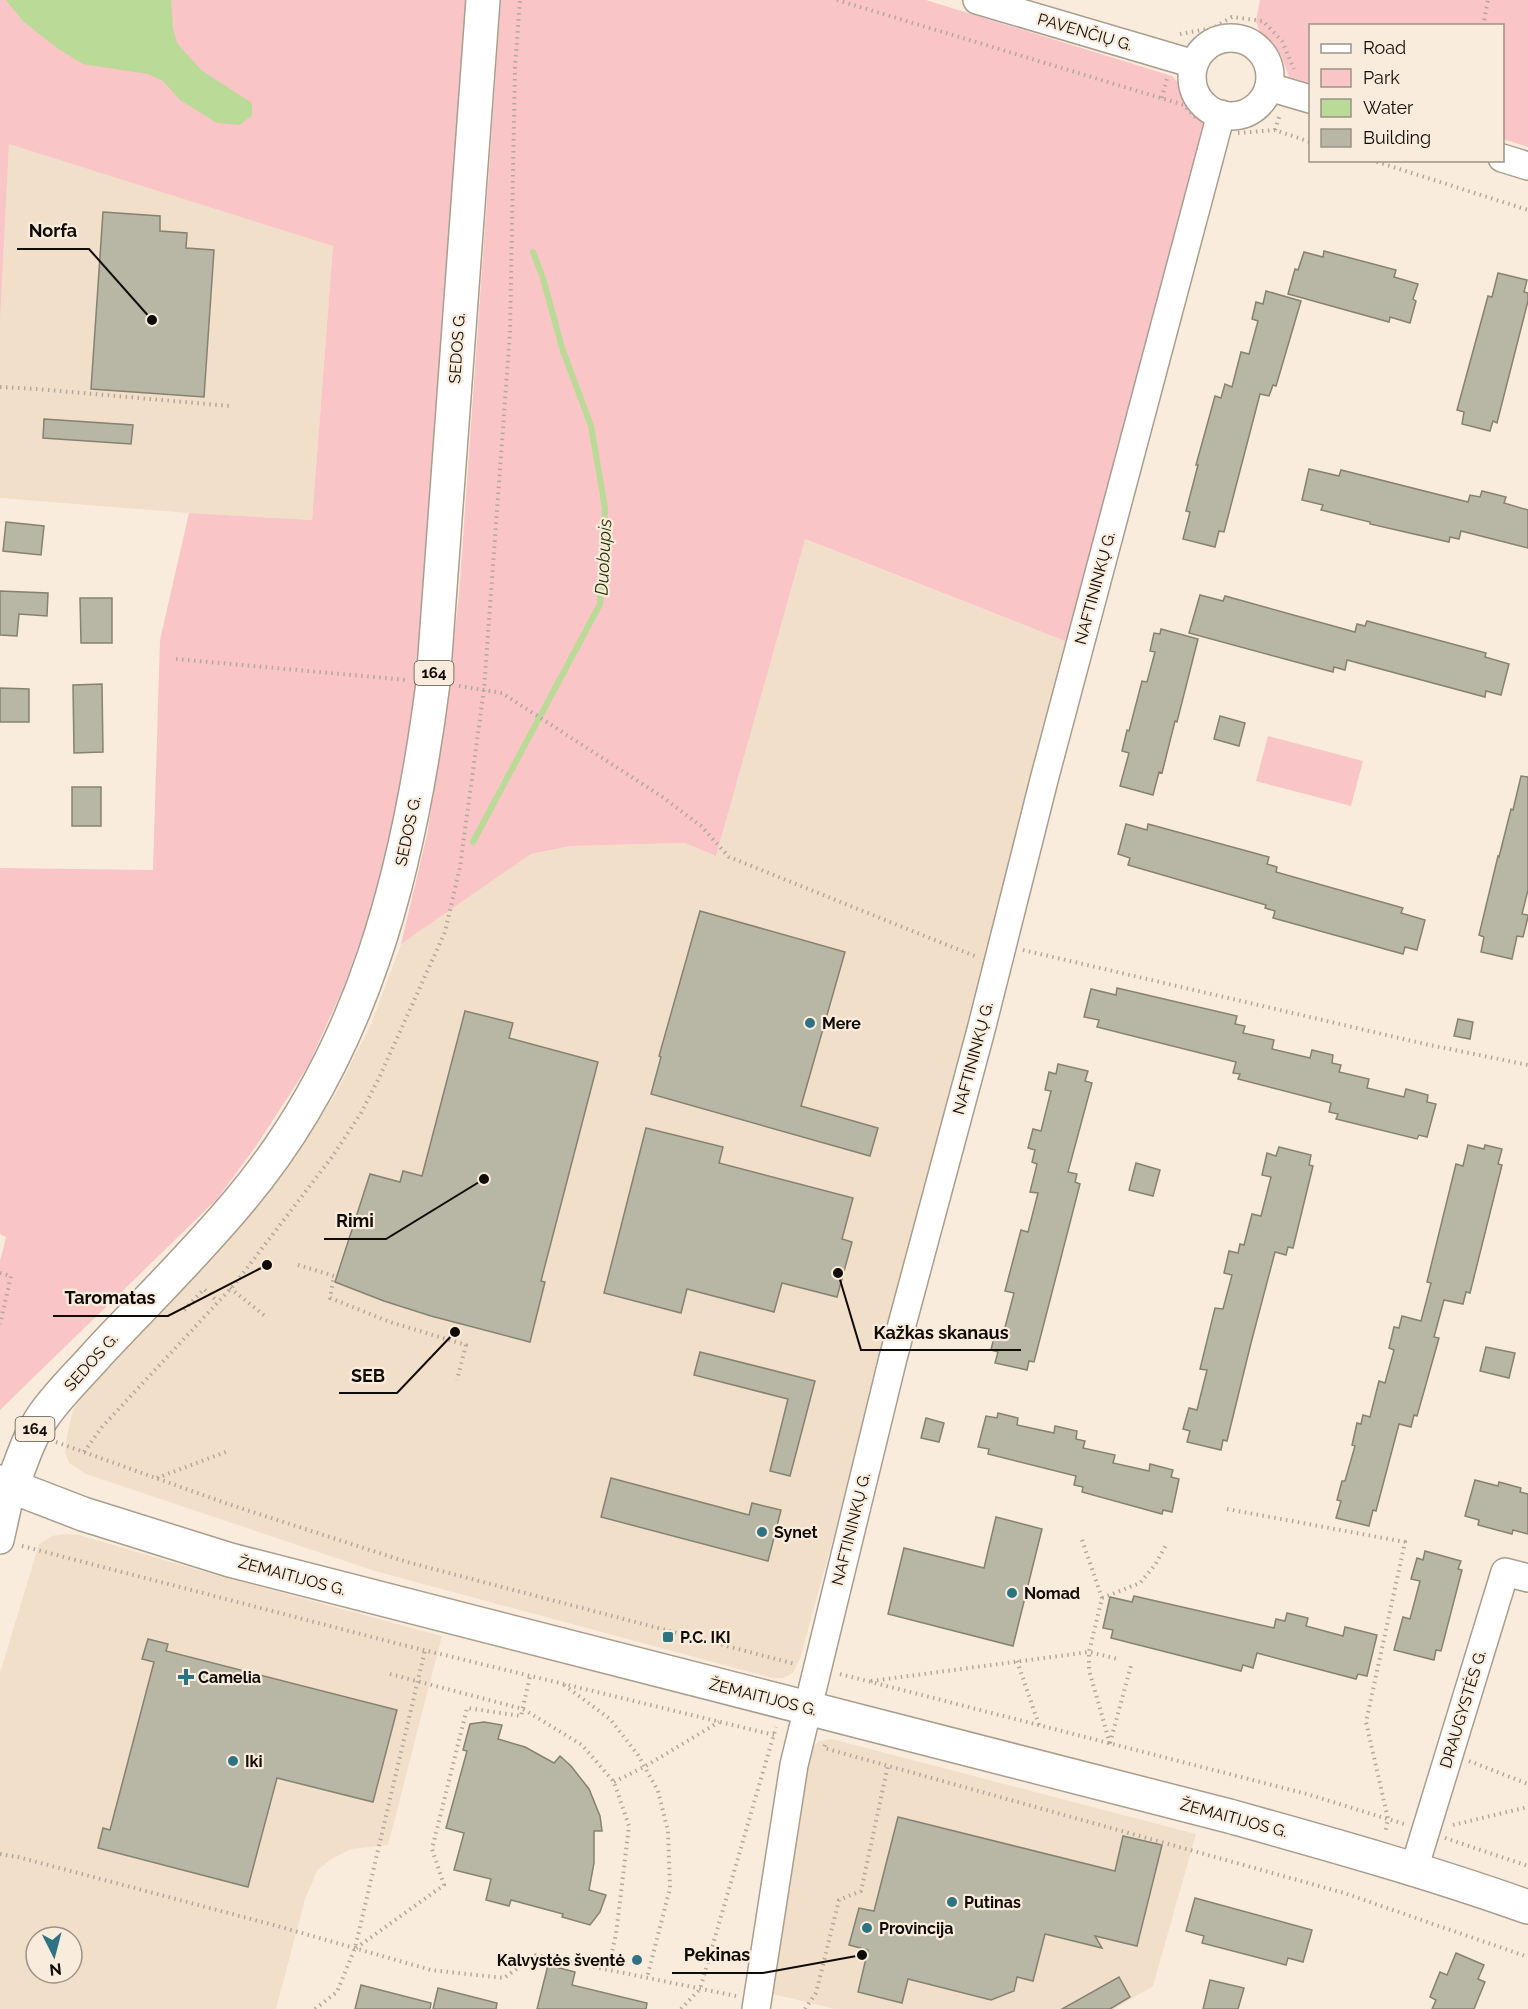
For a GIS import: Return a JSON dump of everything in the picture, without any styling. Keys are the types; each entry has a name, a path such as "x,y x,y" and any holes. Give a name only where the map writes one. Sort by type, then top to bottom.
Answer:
{"main road":[{"name":"SEDOS G.","path":"6,1484 43,1416 241,1199 292,1130 321,1081 344,1035 368,978 393,898 411,824 433,683 483,0"},
{"name":"ŽEMAITIJOS G.","path":"6,1484 83,1514 230,1560 1228,1816 1379,1858 1528,1907"}],"street":[{"name":"PAVENČIŲ G.","path":"976,0 1194,64"},
{"path":"1239,39 1260,51 1267,62 1270,74 1269,87 1260,102 1245,113 1219,122 1200,100 1194,89 1192,76 1194,64 1199,54 1217,40 1239,39"},
{"path":"1269,87 1309,98"},
{"name":"NAFTININKŲ G.","path":"757,2005 794,1765 812,1745 809,1708 813,1665 893,1358 991,952 1219,122"},
{"path":"1504,158 1528,166"},
{"name":"SEDOS G.","path":"6,1484 6,1542"},
{"name":"DRAUGYSTĖS G.","path":"1414,1869 1505,1572 1528,1578"}],"path":[{"path":"837,0 1184,105 1200,124 1219,122 1237,133 1275,130 1309,141"},
{"path":"1483,24 1488,0"},
{"path":"1178,34 1213,28 1232,17 1263,21 1282,41 1294,69 1302,72"},
{"path":"1377,162 1528,210"},
{"path":"0,387 230,406"},
{"path":"176,659 433,683 502,693 661,796 701,826 729,857 991,952 1528,1065"},
{"path":"298,1265 334,1276 330,1298 390,1322 466,1345 457,1380"},
{"path":"0,1273 11,1276 0,1324"},
{"path":"230,1288 265,1316"},
{"path":"184,1311 204,1289 218,1302"},
{"path":"156,1478 228,1451"},
{"path":"84,1452 228,1504 407,1562 1307,1794 1528,1866"},
{"path":"1227,1509 1406,1542 1366,1722 1388,1819 1379,1858"},
{"path":"1082,1540 1102,1598 1089,1652 1089,1670 1110,1743"},
{"path":"6,1542 425,1650 888,1765 1344,1893 1528,1957"},
{"path":"1102,1598 1140,1583 1155,1565 1166,1545"},
{"path":"315,2009 337,1992 355,1948 425,1650"},
{"path":"867,1681 1089,1652 1118,1659"},
{"path":"1017,1661 1039,1725"},
{"path":"1110,1743 1132,1662"},
{"path":"812,1745 809,1708 813,1665"},
{"path":"681,2009 700,1989 773,1735 809,1708 813,1665"},
{"path":"390,1674 523,1708 582,1745 614,1782 629,1826 616,1934 608,1970"},
{"path":"355,1948 444,1885 432,1849 467,1708 521,1716 530,1676"},
{"path":"562,1684 610,1719 638,1755 658,1791 668,1831 670,1888 647,1978"},
{"path":"614,1782 644,1767 719,1722"},
{"path":"1449,1752 1528,1784"},
{"path":"805,2009 816,1993 839,1900 861,1891 888,1765"},
{"path":"1425,1831 1528,1807"},
{"path":"0,1854 431,1970 504,1978 536,1955 700,1989 757,2005"}],"shaded area":[{"path":"9,143 333,246 312,520 0,498 0,323"},
{"path":"804,539 1070,643 864,1426 800,1659 793,1673 783,1678 772,1678 375,1571 86,1474 69,1463 65,1452 67,1435 73,1410 83,1393 93,1379 285,1172 336,1093 372,1022 401,944 531,854 571,846 685,843 716,856"},
{"path":"79,1535 212,1574 442,1636 388,1845 351,1849 330,1860 317,1871 305,1899 276,2009 0,2009 0,1673 39,1544 52,1536"},
{"path":"832,1739 1196,1834 1153,1986 1114,2009 835,2009 773,1994 784,1898 808,1756 819,1741"}],"green space":[{"path":"0,0 469,0 444,290 424,634 412,737 377,895 344,986 308,1066 256,1146 217,1199 0,1410 0,1261 6,1237 0,1234 0,868 153,870 160,640 189,513 312,520 333,246 9,144 0,323"},
{"path":"501,0 926,0 1172,76 1192,98 1202,115 1206,137 1070,643 805,539 716,856 685,843 571,846 531,854 401,944 427,835 442,741 459,595"},
{"path":"1260,0 1528,0 1528,147 1504,139 1504,24 1309,24 1309,83 1289,77 1281,55 1266,42 1256,21"},
{"path":"1268,736 1363,761 1351,806 1256,781"}],"water":[{"path":"6,0 171,0 173,29 177,43 201,70 252,103 252,115 240,125 217,123 180,100 163,81 148,74 83,64 57,48 23,21"}],"building":[{"path":"103,212 160,216 160,231 187,233 186,248 214,250 204,397 91,389"},
{"path":"1324,251 1396,270 1394,277 1418,284 1413,299 1416,301 1410,323 1390,317 1389,322 1288,294 1295,269 1298,270 1304,252 1323,257"},
{"path":"1498,273 1527,280 1524,292 1528,293 1528,301 1497,423 1493,421 1490,431 1462,424 1464,412 1457,410 1488,296 1492,297"},
{"path":"1266,291 1301,301 1276,386 1273,385 1269,396 1260,394 1224,532 1219,531 1215,547 1183,539 1190,512 1186,511 1198,465 1196,465 1215,396 1221,398 1225,384 1232,387 1241,352 1249,354 1258,321 1252,319 1256,302 1263,304"},
{"path":"44,419 133,425 131,444 43,438"},
{"path":"1309,469 1339,476 1341,470 1468,502 1470,495 1480,497 1482,491 1506,497 1504,503 1528,510 1528,548 1461,531 1459,539 1450,537 1449,542 1321,510 1323,505 1302,500"},
{"path":"6,522 44,526 41,555 3,551"},
{"path":"0,591 48,593 47,616 19,614 17,636 0,635"},
{"path":"1200,595 1223,601 1225,596 1355,632 1357,624 1365,626 1367,621 1486,653 1485,657 1509,664 1501,695 1486,691 1485,697 1347,660 1345,670 1334,667 1333,672 1189,633"},
{"path":"80,598 112,598 112,643 81,643"},
{"path":"1161,629 1198,639 1177,722 1175,721 1162,773 1159,772 1153,795 1120,786 1129,753 1122,751 1127,730 1129,731 1142,681 1147,682 1155,652 1150,651 1154,633 1160,634"},
{"path":"102,684 103,752 74,753 73,685"},
{"path":"0,688 29,689 29,722 0,722"},
{"path":"1220,716 1245,723 1239,746 1214,739"},
{"path":"1521,776 1528,777 1528,890 1522,914 1528,917 1523,937 1517,936 1512,959 1481,952 1484,937 1479,935 1498,856"},
{"path":"72,787 101,787 101,826 72,826"},
{"path":"1126,824 1147,830 1148,824 1269,857 1267,864 1277,867 1276,872 1403,908 1401,913 1425,920 1417,950 1405,947 1403,954 1273,918 1275,911 1265,908 1266,905 1128,865 1130,858 1118,854"},
{"path":"700,911 845,952 801,1106 878,1128 870,1156 651,1094 661,1057 659,1056"},
{"path":"1117,988 1237,1016 1235,1024 1245,1026 1243,1033 1274,1040 1272,1049 1310,1058 1312,1050 1333,1055 1332,1063 1341,1065 1339,1072 1369,1079 1367,1088 1404,1097 1406,1089 1428,1095 1427,1102 1436,1104 1427,1137 1419,1135 1417,1139 1336,1119 1338,1114 1329,1112 1331,1103 1238,1079 1240,1074 1233,1073 1236,1062 1097,1027 1099,1020 1084,1017 1091,989 1116,995"},
{"path":"465,1011 513,1023 509,1038 598,1062 541,1281 545,1282 530,1342 431,1316 335,1282 370,1174 400,1182 403,1171 422,1176"},
{"path":"1458,1019 1473,1022 1470,1039 1454,1036"},
{"path":"1058,1064 1088,1071 1085,1081 1092,1083 1068,1172 1077,1174 1075,1182 1080,1184 1034,1362 1029,1361 1027,1370 995,1363 998,1352 991,1350 996,1329 1004,1331 1014,1293 1005,1291 1021,1230 1028,1232 1038,1193 1030,1192 1037,1164 1032,1162 1035,1150 1028,1148 1033,1129 1041,1131 1051,1091 1045,1090 1049,1072 1056,1074"},
{"path":"646,1128 723,1147 719,1163 853,1198 842,1239 852,1242 837,1297 782,1283 774,1312 687,1289 681,1313 604,1293"},
{"path":"1468,1145 1484,1149 1485,1145 1502,1149 1498,1164 1502,1165 1470,1293 1466,1292 1463,1304 1444,1300 1434,1337 1439,1338 1417,1416 1414,1415 1411,1427 1399,1424 1376,1511 1373,1510 1369,1526 1336,1518 1341,1501 1337,1500 1342,1481 1345,1481 1355,1446 1352,1445 1357,1423 1361,1424 1363,1415 1370,1417 1379,1381 1385,1383 1394,1350 1389,1348 1394,1327 1399,1328 1402,1316 1421,1321 1431,1283 1427,1282 1456,1164 1463,1166"},
{"path":"1279,1147 1311,1155 1309,1165 1313,1166 1293,1248 1288,1247 1286,1255 1275,1252 1227,1441 1223,1440 1221,1450 1187,1442 1190,1431 1183,1429 1189,1408 1197,1410 1207,1370 1200,1369 1215,1308 1223,1309 1232,1275 1224,1273 1229,1251 1238,1253 1240,1244 1244,1245 1252,1214 1261,1216 1271,1177 1262,1175 1267,1153 1276,1156"},
{"path":"1136,1163 1160,1170 1153,1196 1129,1190"},
{"path":"1486,1347 1515,1353 1509,1378 1480,1371"},
{"path":"700,1352 815,1381 790,1476 770,1471 788,1399 694,1375"},
{"path":"998,1413 1018,1418 1017,1425 1054,1433 1055,1426 1077,1431 1076,1439 1085,1441 1083,1448 1115,1455 1113,1463 1149,1471 1150,1464 1173,1470 1171,1477 1179,1479 1172,1512 1163,1510 1162,1514 1082,1492 1083,1487 1074,1485 1076,1476 988,1454 989,1449 978,1447 986,1416 997,1418"},
{"path":"926,1418 944,1423 939,1442 921,1438"},
{"path":"611,1478 749,1515 752,1503 781,1510 768,1561 601,1517"},
{"path":"1475,1480 1498,1486 1499,1482 1521,1488 1520,1492 1528,1494 1528,1534 1513,1530 1512,1534 1478,1525 1479,1520 1465,1516"},
{"path":"996,1517 1042,1529 1013,1646 888,1614 904,1548 984,1568"},
{"path":"1425,1551 1461,1561 1458,1569 1462,1570 1441,1651 1436,1650 1434,1660 1394,1650 1403,1617 1410,1619 1420,1581 1411,1579 1417,1558 1423,1560"},
{"path":"1134,1596 1274,1628 1276,1619 1285,1621 1287,1613 1308,1618 1306,1626 1343,1636 1345,1627 1377,1635 1367,1676 1358,1674 1356,1679 1257,1653 1253,1668 1243,1665 1241,1671 1111,1638 1113,1630 1103,1628 1110,1597 1132,1602"},
{"path":"148,1639 168,1644 166,1651 397,1710 373,1802 277,1778 248,1887 98,1848 103,1828 110,1830 154,1662 142,1659"},
{"path":"484,1722 502,1725 498,1739 525,1747 554,1763 560,1756 589,1789 600,1816 602,1831 594,1831 594,1863 589,1890 606,1895 600,1912 590,1925 562,1917 563,1914 511,1900 509,1906 486,1900 491,1879 454,1870 464,1833 446,1828 467,1751 463,1750 470,1724"},
{"path":"898,1817 1115,1871 1123,1836 1162,1845 1137,1946 1095,1936 1102,1948 1045,1934 1033,1981 1017,1977 1014,1991 991,2000 908,1979 902,2003 858,1992 868,1950 849,1945 859,1908 874,1911"},
{"path":"1195,1898 1312,1930 1303,1962 1288,1958 1286,1965 1202,1943 1204,1936 1186,1931"},
{"path":"1456,1953 1484,1965 1478,1979 1485,1982 1474,2009 1432,2009 1436,2000 1430,1997 1440,1972 1447,1975"},
{"path":"548,1965 575,1972 572,1985 647,2003 646,2009 537,2009"},
{"path":"1119,1977 1130,1997 1110,2009 1062,2009"},
{"path":"1210,1980 1244,1988 1238,2009 1203,2009"},
{"path":"361,1985 431,2003 430,2009 355,2009"},
{"path":"438,1988 497,2003 496,2009 433,2009"}],"waterway":[{"name":"Duobupis","path":"473,842 600,604 605,508 591,426 562,348 543,278 533,252"}],"place":[{"name":"Norfa","path":"152,320"},
{"name":"Mere","path":"810,1023"},
{"name":"Rimi","path":"484,1179"},
{"name":"Taromatas","path":"267,1265"},
{"name":"Kažkas skanaus","path":"838,1273"},
{"name":"SEB","path":"455,1332"},
{"name":"Synet","path":"762,1532"},
{"name":"Nomad","path":"1012,1593"},
{"name":"P.C. IKI","path":"668,1637"},
{"name":"Camelia","path":"186,1677"},
{"name":"Iki","path":"233,1761"},
{"name":"Putinas","path":"952,1902"},
{"name":"Provincija","path":"867,1928"},
{"name":"Pekinas","path":"862,1955"},
{"name":"Kalvystės šventė","path":"637,1960"}]}
